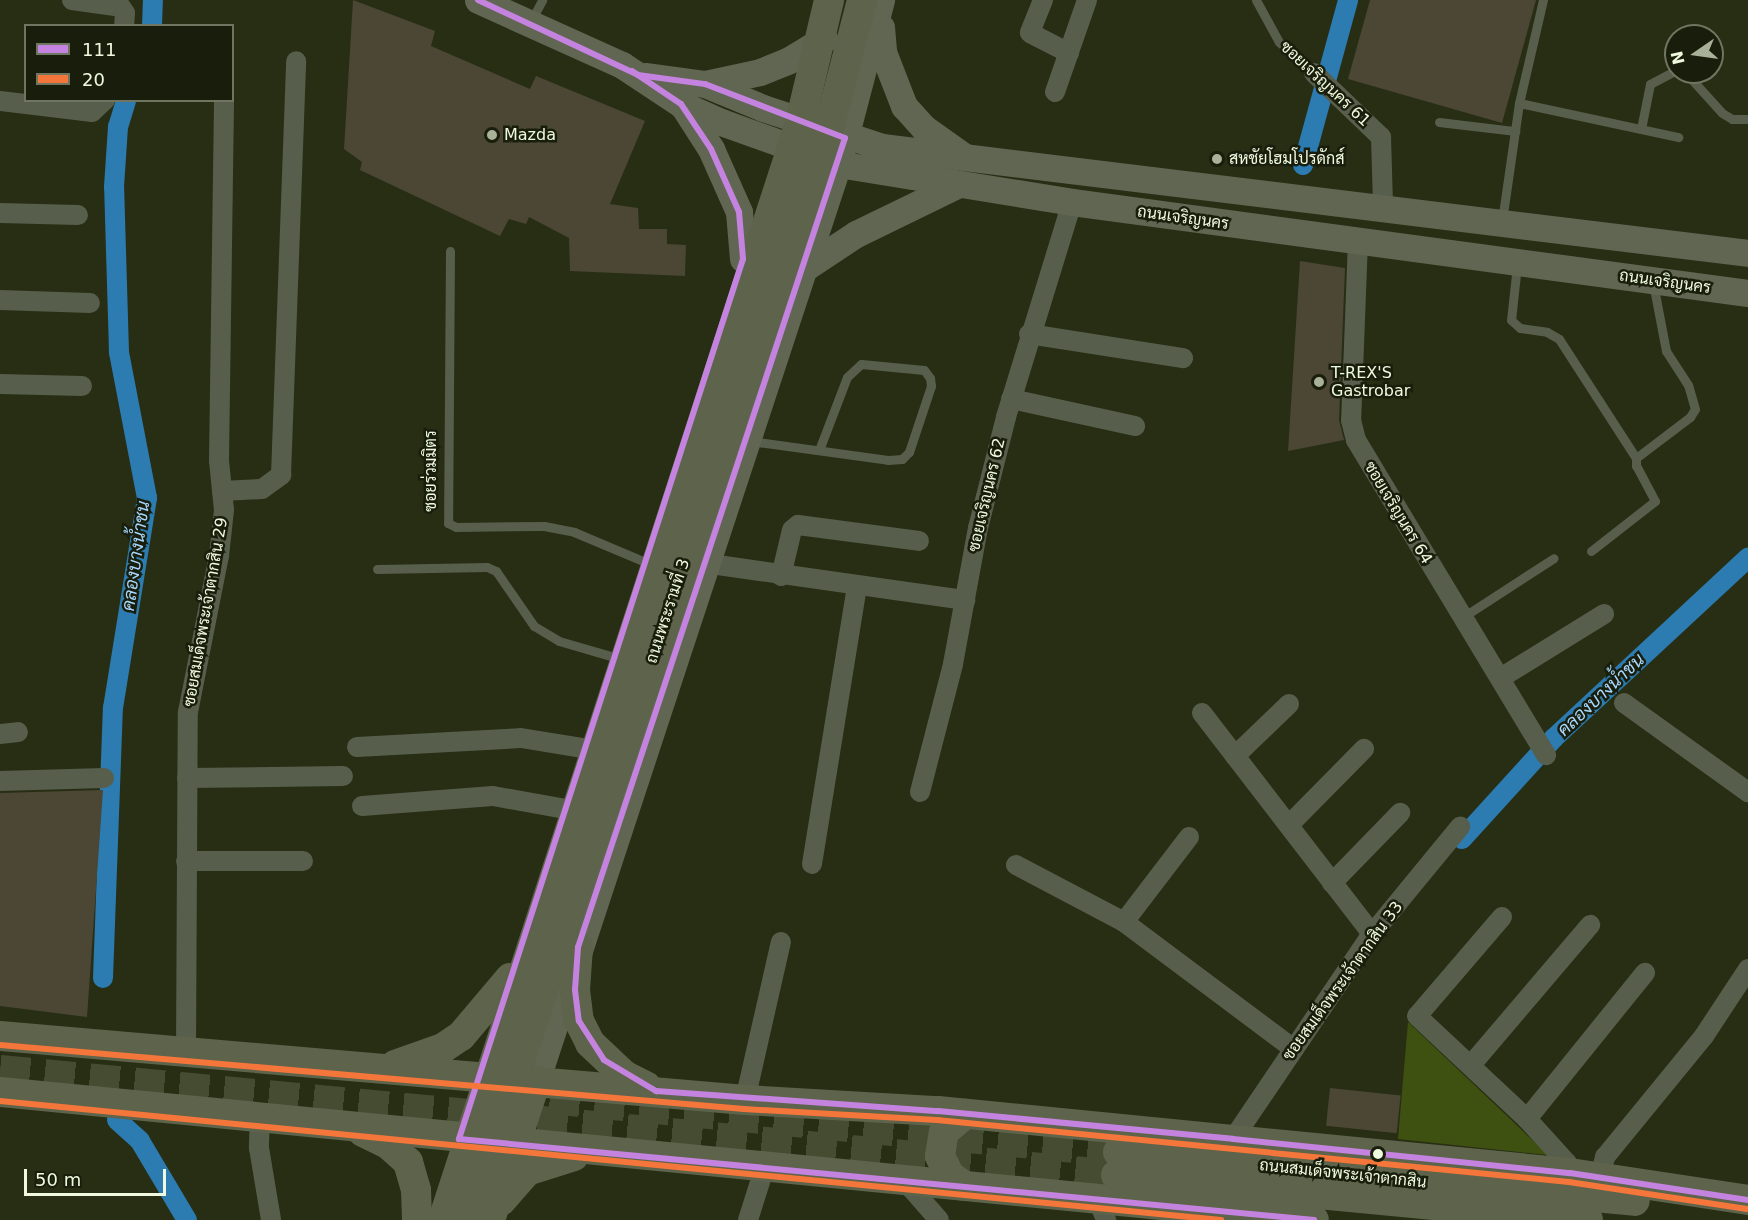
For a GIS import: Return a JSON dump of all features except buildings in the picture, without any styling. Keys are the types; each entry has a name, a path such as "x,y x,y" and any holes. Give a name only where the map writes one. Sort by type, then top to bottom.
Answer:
{"main road":[{"name":"ถนนเจริญนคร","path":"478,0 536,12 681,104 780,145 838,164 1072,202 1748,293"},
{"name":"ถนนพระรามที่ 3","path":"443,1220 800,123 829,0"},
{"path":"432,1220 780,145 824,39 845,0"},
{"name":"ถนนพระรามที่ 3","path":"483,1219 484,1165 829,127 874,5"},
{"path":"483,1219 514,1145 536,1081 800,271 838,164 874,5"},
{"path":"874,5 884,52 904,106 924,128 962,156"},
{"path":"705,84 760,72 789,60 824,39"},
{"name":"ถนนเจริญนคร","path":"638,75 705,84 845,138 882,147 1383,206 1748,253"},
{"path":"681,104 711,149 739,212 743,259"},
{"path":"800,271 855,234 959,184"},
{"path":"578,947 575,990 579,1021 590,1043 624,1075 656,1091"},
{"path":"375,1069 425,1056 461,1036 491,1006 510,978"},
{"name":"ถนนสมเด็จพระเจ้าตากสิน","path":"0,1036 746,1100 964,1114 1233,1139 1570,1173 1748,1200"},
{"path":"0,1092 343,1123 514,1145 601,1150 964,1186 1102,1210 1314,1220"},
{"path":"964,1114 944,1132 940,1156 950,1176 964,1186"},
{"path":"343,1123 388,1144 408,1162 416,1190 417,1220"},
{"path":"483,1219 508,1189 527,1172 551,1161 601,1150"},
{"name":"ถนนสมเด็จพระเจ้าตากสิน","path":"1588,1220 1117,1163 1581,1197 1748,1205"},
{"path":"417,1220 447,1173"}],"street":[{"path":"72,0 122,7 124,24"},
{"path":"1043,0 1030,33 1069,53"},
{"path":"1055,92 1087,0"},
{"path":"222,491 262,489 281,475 296,61"},
{"name":"ซอยเจริญนคร 61","path":"1314,73 1381,137 1383,206"},
{"path":"0,101 93,112 103,102"},
{"name":"ซอยสมเด็จพระเจ้าตากสิน 29","path":"186,1052 188,712 219,556 222,491 219,461 224,102"},
{"name":"ซอยเจริญนคร 62","path":"920,792 953,664 978,528 1011,399 1029,334 1072,202"},
{"path":"0,213 78,215"},
{"name":"ซอยเจริญนคร 64","path":"1358,242 1351,420 1356,440 1461,618 1502,677 1542,750"},
{"path":"0,300 90,303"},
{"path":"1029,334 1183,358"},
{"path":"0,384 82,386"},
{"path":"1011,399 1135,426"},
{"path":"781,576 792,530 798,525 919,541"},
{"path":"704,563 781,576 965,600"},
{"path":"812,864 857,586"},
{"path":"1502,677 1604,614"},
{"path":"1624,702 1748,792"},
{"path":"1235,756 1289,704"},
{"path":"1202,713 1372,934"},
{"path":"357,747 520,738 583,748"},
{"path":"1289,825 1364,748"},
{"path":"188,778 343,776"},
{"path":"0,781 104,778"},
{"path":"362,806 493,796 565,809"},
{"path":"1332,883 1400,813"},
{"name":"ซอยสมเด็จพระเจ้าตากสิน 33","path":"1233,1139 1372,934 1460,827"},
{"path":"1124,922 1189,837"},
{"path":"186,861 303,861"},
{"path":"1017,865 1124,922 1294,1049"},
{"path":"1502,917 1417,1016 1472,1065 1527,1119 1567,1163 1570,1173"},
{"path":"1472,1065 1590,925"},
{"path":"746,1100 781,942"},
{"path":"1600,1177 1605,1157 1704,1036 1748,969"},
{"path":"1527,1119 1645,973"},
{"path":"260,1115 259,1148 271,1220"},
{"path":"748,1220 765,1166"},
{"path":"904,1180 939,1220"}],"lane":[{"name":"ซอยเจริญนคร 61","path":"1256,0 1279,42 1314,73"},
{"path":"1502,223 1519,103 1543,0"},
{"path":"1641,129 1650,84 1664,76"},
{"path":"1696,84 1722,113 1732,118 1748,119"},
{"path":"1519,103 1678,137"},
{"path":"1439,122 1515,131"},
{"name":"ซอยร่วมมิตร","path":"450,250 448,523 456,527 544,526 574,532 645,562"},
{"path":"1518,261 1511,321 1520,328 1547,332 1560,339 1636,458 1636,466 1655,501 1590,551"},
{"path":"1636,458 1690,417 1695,409 1688,385 1666,351 1653,280"},
{"path":"745,440 819,450 902,459 909,452 931,386 930,378 924,370 861,364 847,377 819,450"},
{"path":"1461,618 1554,558"},
{"path":"377,569 487,567 496,571 534,626 559,640 614,657"}],"green space":[{"path":"1408,1022 1548,1155 1398,1139"}],"waterway":[{"name":"คลองบางน้ำชน","path":"152,24 153,0"},
{"path":"1303,165 1348,0"},
{"name":"คลองบางน้ำชน","path":"103,978 113,708 147,498 119,352 114,187 118,127 125,102"},
{"name":"คลองบางน้ำชน","path":"1462,839 1554,738 1748,558"},
{"name":"คลองบางน้ำชน","path":"117,1120 140,1141 187,1220"}],"tunnel":[{"path":"0,1070 1116,1175"},
{"path":"505,1095 1118,1152"}],"transit line":[{"name":"111","path":"478,0 638,75 705,84 845,138 578,947 575,990 579,1021 604,1060 656,1091 938,1111 1233,1139 1570,1173 1748,1200"},
{"name":"111","path":"632,71 681,104 711,149 739,212 743,259 459,1139 1314,1220"},
{"name":"20","path":"0,1045 744,1109 937,1120 1569,1182 1747,1209"},
{"name":"20","path":"0,1101 1221,1220"}],"place":[{"name":"Mazda","path":"492,135"},
{"name":"สหชัยโฮมโปรดักส์","path":"1217,159"},
{"name":"T-REX'S Gastrobar","path":"1319,382"}]}
